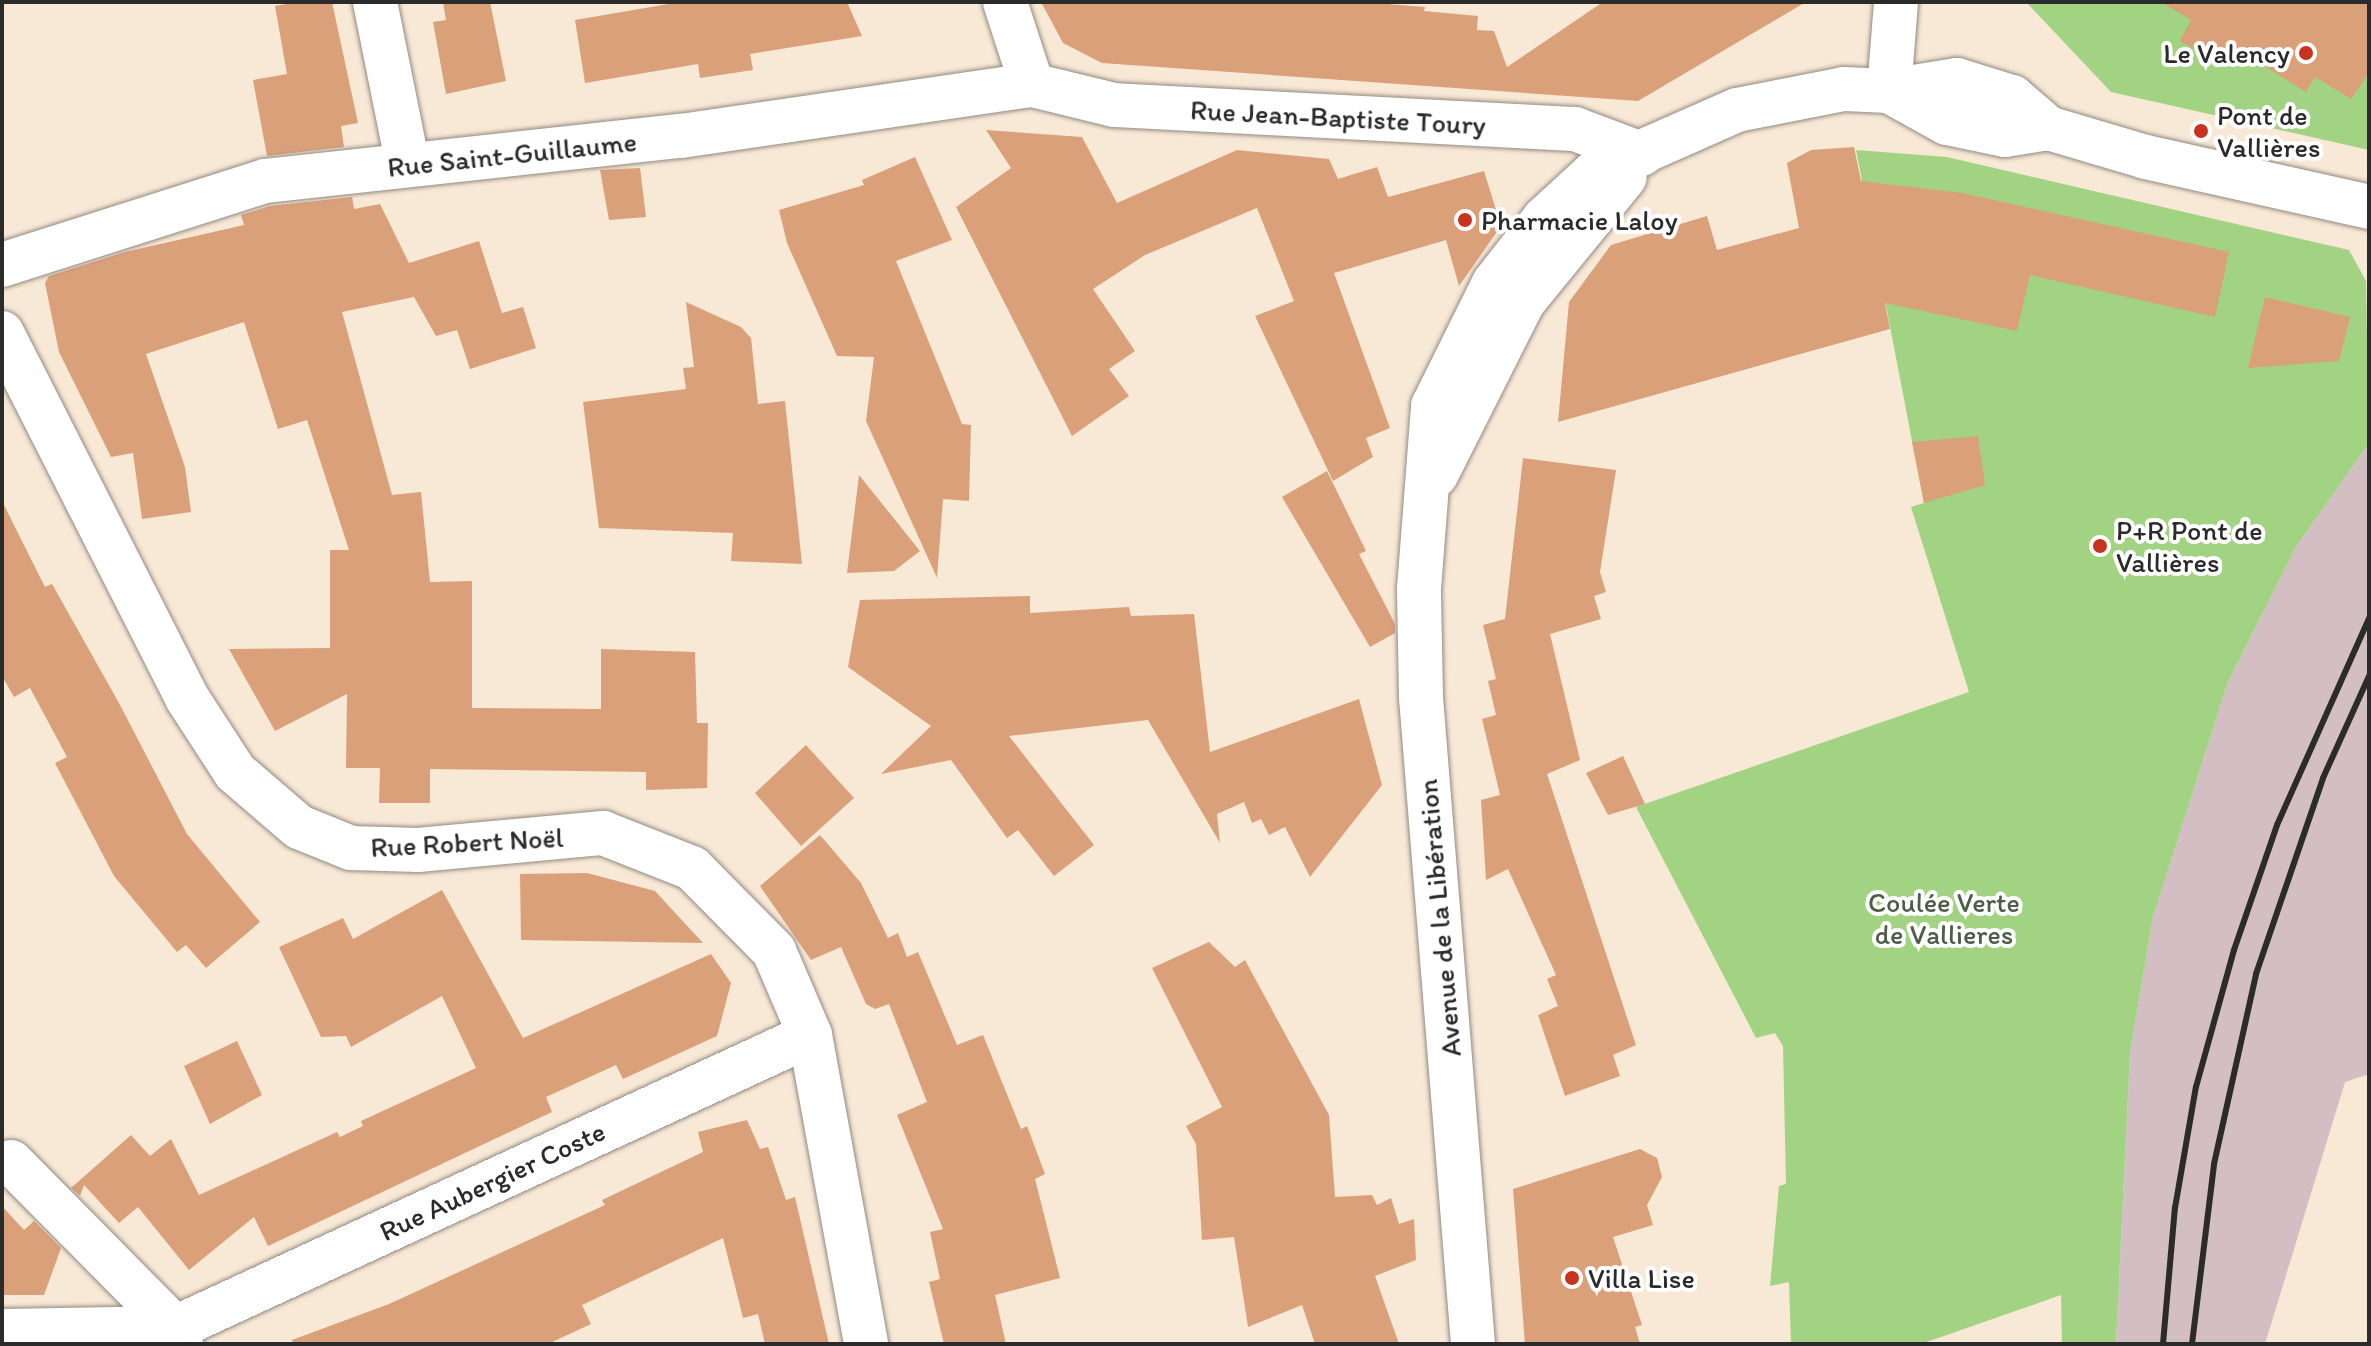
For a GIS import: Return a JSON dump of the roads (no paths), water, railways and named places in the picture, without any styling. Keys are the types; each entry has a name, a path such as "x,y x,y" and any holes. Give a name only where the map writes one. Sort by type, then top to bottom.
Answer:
{"street":[{"path":"375,2 408,165"},
{"path":"1005,2 1032,85"},
{"path":"1889,91 1896,2"},
{"name":"Rue Saint-Guillaume","path":"2,265 265,181 681,136 1032,85"},
{"name":"Rue Jean-Baptiste Toury","path":"1032,85 1114,105 1575,129 1641,154"},
{"name":"Avenue de la Libération","path":"1473,1344 1421,697 1419,589 1428,491 1523,302 1641,154 1737,110 1844,89 1889,91 1947,123 2005,135 2048,128 2146,157 2369,207"},
{"name":"Rue Robert Noël","path":"2,333 187,698 235,772 299,827 351,848 418,850 603,833 692,868 774,951 810,1035 866,1344"},
{"name":"Rue Aubergier Coste","path":"178,1336 810,1035"},
{"path":"11,1162 178,1336"},
{"path":"23,1335 178,1336"}],"railway":[{"path":"2163,1344 2175,1208 2196,1087 2234,950 2277,825 2369,618"},
{"path":"2192,1344 2214,1164 2256,974 2323,778 2369,676"}],"place":[{"name":"Le Valency","path":"2306,53"},
{"name":"Pont de Vallières","path":"2201,131"},
{"name":"Pharmacie Laloy","path":"1465,220"},
{"name":"P+R Pont de Vallières","path":"2100,546"},
{"name":"Villa Lise","path":"1572,1278"}],"park label":[{"name":"Coulée Verte de Vallieres","path":"1944,918"}]}
